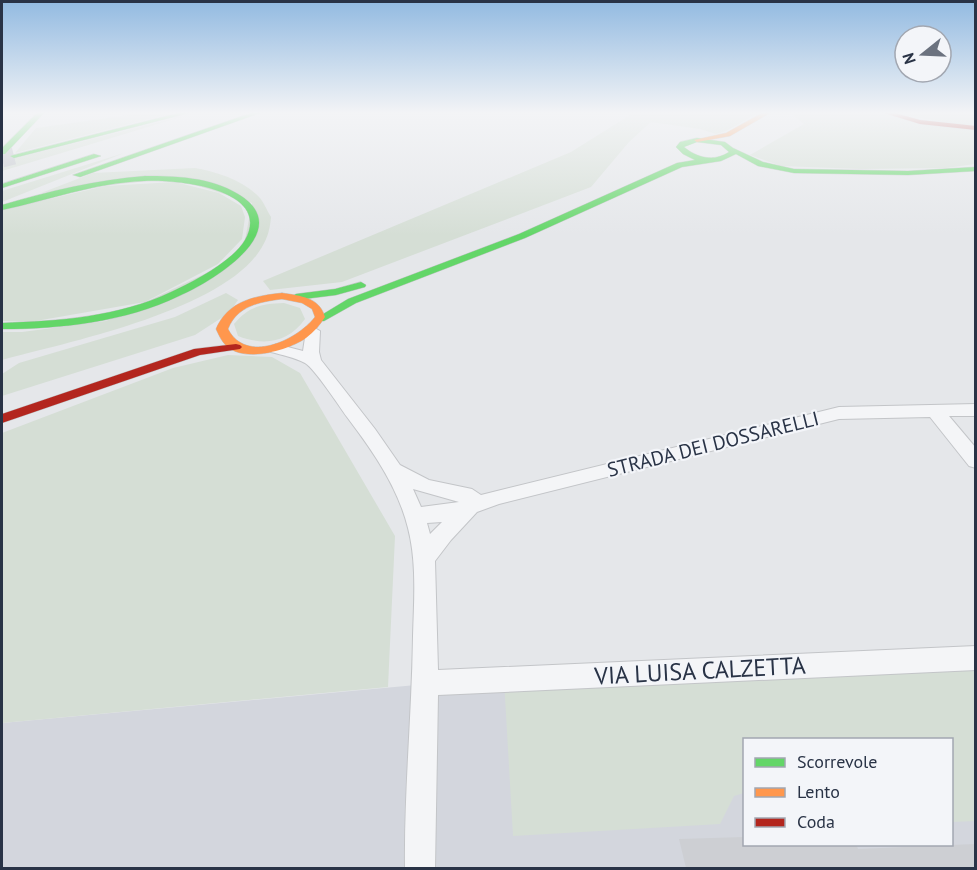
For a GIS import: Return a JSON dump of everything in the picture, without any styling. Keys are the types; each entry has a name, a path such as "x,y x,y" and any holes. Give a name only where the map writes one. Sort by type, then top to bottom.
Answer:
{"main road":[{"path":"2,177 74,154"},
{"path":"2,186 105,154"},
{"path":"2,206 134,154"},
{"path":"236,346 223,335 222,328 227,317 247,303 267,297 296,297 336,292 388,276 532,224 660,167 677,154"},
{"path":"688,154 711,159 809,172 899,173 975,169"},
{"path":"2,419 198,352 236,346 261,351 290,345 352,301 522,236 680,165 732,156 733,154"},
{"path":"740,154 748,159 779,169"},
{"path":"2,206 102,184 136,180 177,180 212,186 234,194 249,207 255,223 248,242 228,264 198,283 162,300 73,323 2,326"},
{"path":"296,297 315,305 319,311 316,325"},
{"path":"2,407 188,345 222,328"}],"street":[{"path":"316,325 310,352 313,361 394,471 414,515 423,560 425,683 420,868"},
{"path":"276,349 289,351 313,361"},
{"name":"STRADA DEI DOSSARELLI","path":"414,515 446,514 474,502 839,413 975,410"},
{"path":"935,411 975,461"},
{"path":"394,471 424,486 474,502"},
{"name":"STRADA DEI DOSSARELLI","path":"423,560 435,542 474,502"},
{"name":"VIA LUISA CALZETTA","path":"425,683 975,658"}],"shaded area":[{"path":"33,154 60,154 2,171 2,166 8,160"},
{"path":"122,154 123,154 2,202 2,191"},
{"path":"567,154 619,154 591,187 342,282 270,290 263,281"},
{"path":"975,154 975,164 946,168 861,169 781,166 750,155"},
{"path":"195,168 238,181 261,199 271,217 262,247 243,269 216,289 182,306 104,333 2,360 2,332 22,332 106,321 242,256 252,203 173,178 41,193 93,173"},
{"path":"175,182 219,193 241,206 245,217 242,239 218,264 145,302 30,322 2,321 2,210 105,186"},
{"path":"226,293 238,300 229,313 195,335 2,396 2,374 19,363 175,317"},
{"path":"284,303 300,308 305,319 291,333 283,338 266,341 238,336 234,324 245,313 262,305"},
{"path":"228,355 272,357 300,373 395,536 388,687 2,723 2,433 173,368"},
{"path":"975,658 975,868 2,868 2,723 427,684"},
{"path":"975,658 975,821 953,822 953,738 743,738 743,793 734,796 720,824 513,836 504,680"}],"building":[{"path":"743,837 743,846 857,846 858,849 975,844 975,868 686,868 679,839"}],"tunnel":[{"path":"2,159 14,156"}],"traffic: fast":[{"path":"14,156 24,154"},
{"path":"77,175 139,154"},
{"path":"688,154 699,159 714,160 732,154"},
{"path":"741,154 761,164 794,171 908,173 976,169"},
{"path":"2,186 97,156"},
{"path":"320,319 352,301 522,236 680,165 707,159"},
{"path":"2,208 85,186 145,178 175,179 203,183 234,194 250,209 254,219 251,237 235,257 201,281 175,295 119,313 90,319 2,326"},
{"path":"296,297 336,292 361,285"}],"traffic: slow":[{"path":"282,296 305,300 317,307 320,317 312,328 300,337 269,349 253,351 239,348 228,341 222,329 231,313 255,300 282,296"}],"traffic: jam":[{"path":"2,419 198,352 236,347"}]}
